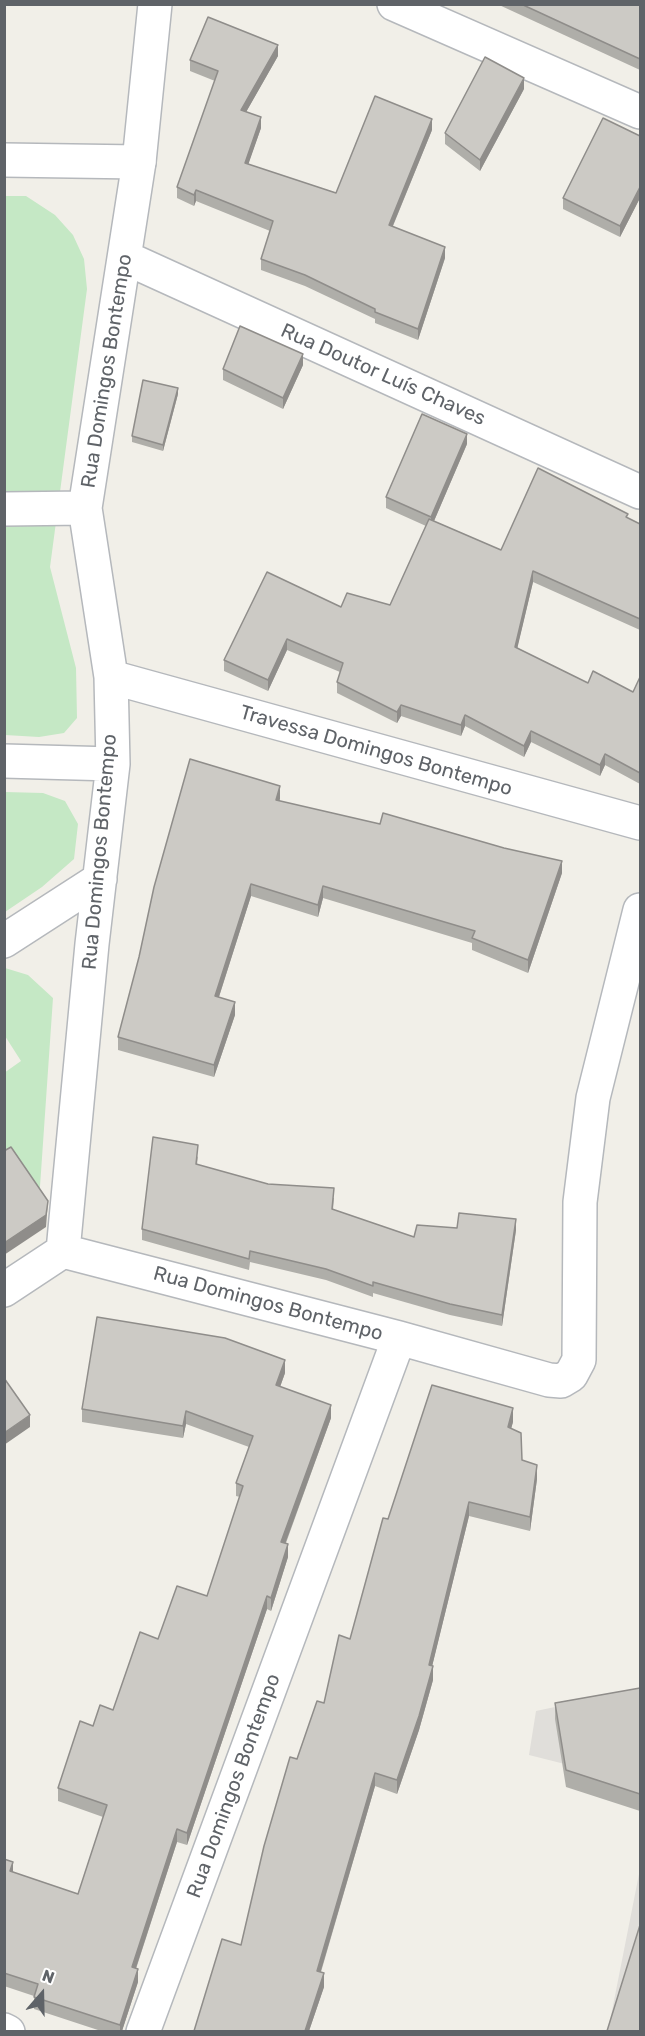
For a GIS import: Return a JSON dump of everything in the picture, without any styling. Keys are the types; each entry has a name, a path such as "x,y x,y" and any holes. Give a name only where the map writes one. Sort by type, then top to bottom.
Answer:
{"street":[{"name":"Rua Domingos Bontempo","path":"155,4 139,162 126,258 85,508 111,677 113,764 63,1251 399,1338 549,1380 561,1381 571,1375 579,1360 578,1251 584,1153 593,1098 640,910"},
{"path":"394,4 640,112"},
{"path":"4,160 139,162"},
{"name":"Rua Doutor Luís Chaves","path":"126,258 640,492"},
{"path":"4,509 85,508"},
{"name":"Travessa Domingos Bontempo","path":"111,677 640,824"},
{"path":"4,761 113,764"},
{"path":"4,941 100,879"},
{"path":"4,1290 63,1251"},
{"name":"Rua Domingos Bontempo","path":"143,2031 399,1338"}],"shaded area":[{"path":"640,1689 640,1783 529,1755 536,1711"},
{"path":"640,1869 640,2031 608,2031"}],"green space":[{"path":"4,196 26,196 55,215 73,235 84,259 87,289 50,567 76,668 77,718 64,733 39,737 5,735"},
{"path":"5,792 43,793 65,801 78,824 74,859 42,887 5,912"},
{"path":"5,968 28,975 53,998 39,1201 5,1151 4,1073 21,1061 5,1036"}],"building":[{"path":"521,4 640,4 640,59"},
{"path":"208,17 278,45 241,110 261,117 245,163 336,193 375,96 432,119 389,225 445,247 418,329 375,312 375,309 305,275 261,259 273,221 196,190 194,195 177,187 218,71 190,60"},
{"path":"485,57 524,78 480,160 445,133"},
{"path":"603,118 640,136 640,187 620,226 563,198"},
{"path":"240,326 303,354 283,398 223,369"},
{"path":"143,380 178,388 163,445 132,436"},
{"path":"422,414 467,434 431,517 386,497"},
{"path":"538,468 628,514 626,517 640,524 640,619 533,571 515,647 588,683 593,671 633,692 640,677 640,773 605,754 600,765 531,731 524,746 465,715 461,725 401,705 397,712 337,682 343,663 287,639 268,680 224,660 267,572 341,607 347,593 390,605 429,519 501,550"},
{"path":"190,759 280,786 276,800 380,824 383,813 504,848 562,861 528,960 472,938 475,931 323,886 318,905 251,884 215,996 235,1002 214,1065 118,1037 154,887"},
{"path":"153,1137 198,1145 196,1164 268,1184 334,1188 332,1209 414,1237 417,1225 457,1228 459,1213 516,1219 502,1315 450,1304 373,1282 373,1286 326,1269 250,1251 249,1259 142,1229"},
{"path":"11,1147 48,1201 46,1215 4,1243 4,1151"},
{"path":"97,1317 225,1338 285,1360 276,1385 331,1405 281,1542 288,1544 271,1598 267,1596 187,1833 177,1829 132,1967 138,1969 120,2025 34,1997 38,1984 4,1973 4,1859 13,1862 10,1871 78,1894 107,1805 58,1788 80,1721 93,1726 100,1705 113,1710 140,1632 158,1639 177,1586 207,1596 243,1486 236,1483 253,1436 186,1411 183,1426 82,1409"},
{"path":"4,1378 30,1415 4,1433"},
{"path":"432,1385 513,1408 508,1427 521,1433 522,1460 537,1465 530,1517 469,1502 429,1665 433,1666 419,1716 397,1780 375,1773 317,1971 324,1973 305,2031 194,2031 222,1939 241,1945 264,1846 290,1757 297,1759 317,1701 324,1703 339,1635 350,1639 383,1518 388,1519"},
{"path":"640,1688 640,1794 566,1770 555,1703"},
{"path":"640,1925 640,2031 607,2031"}]}
